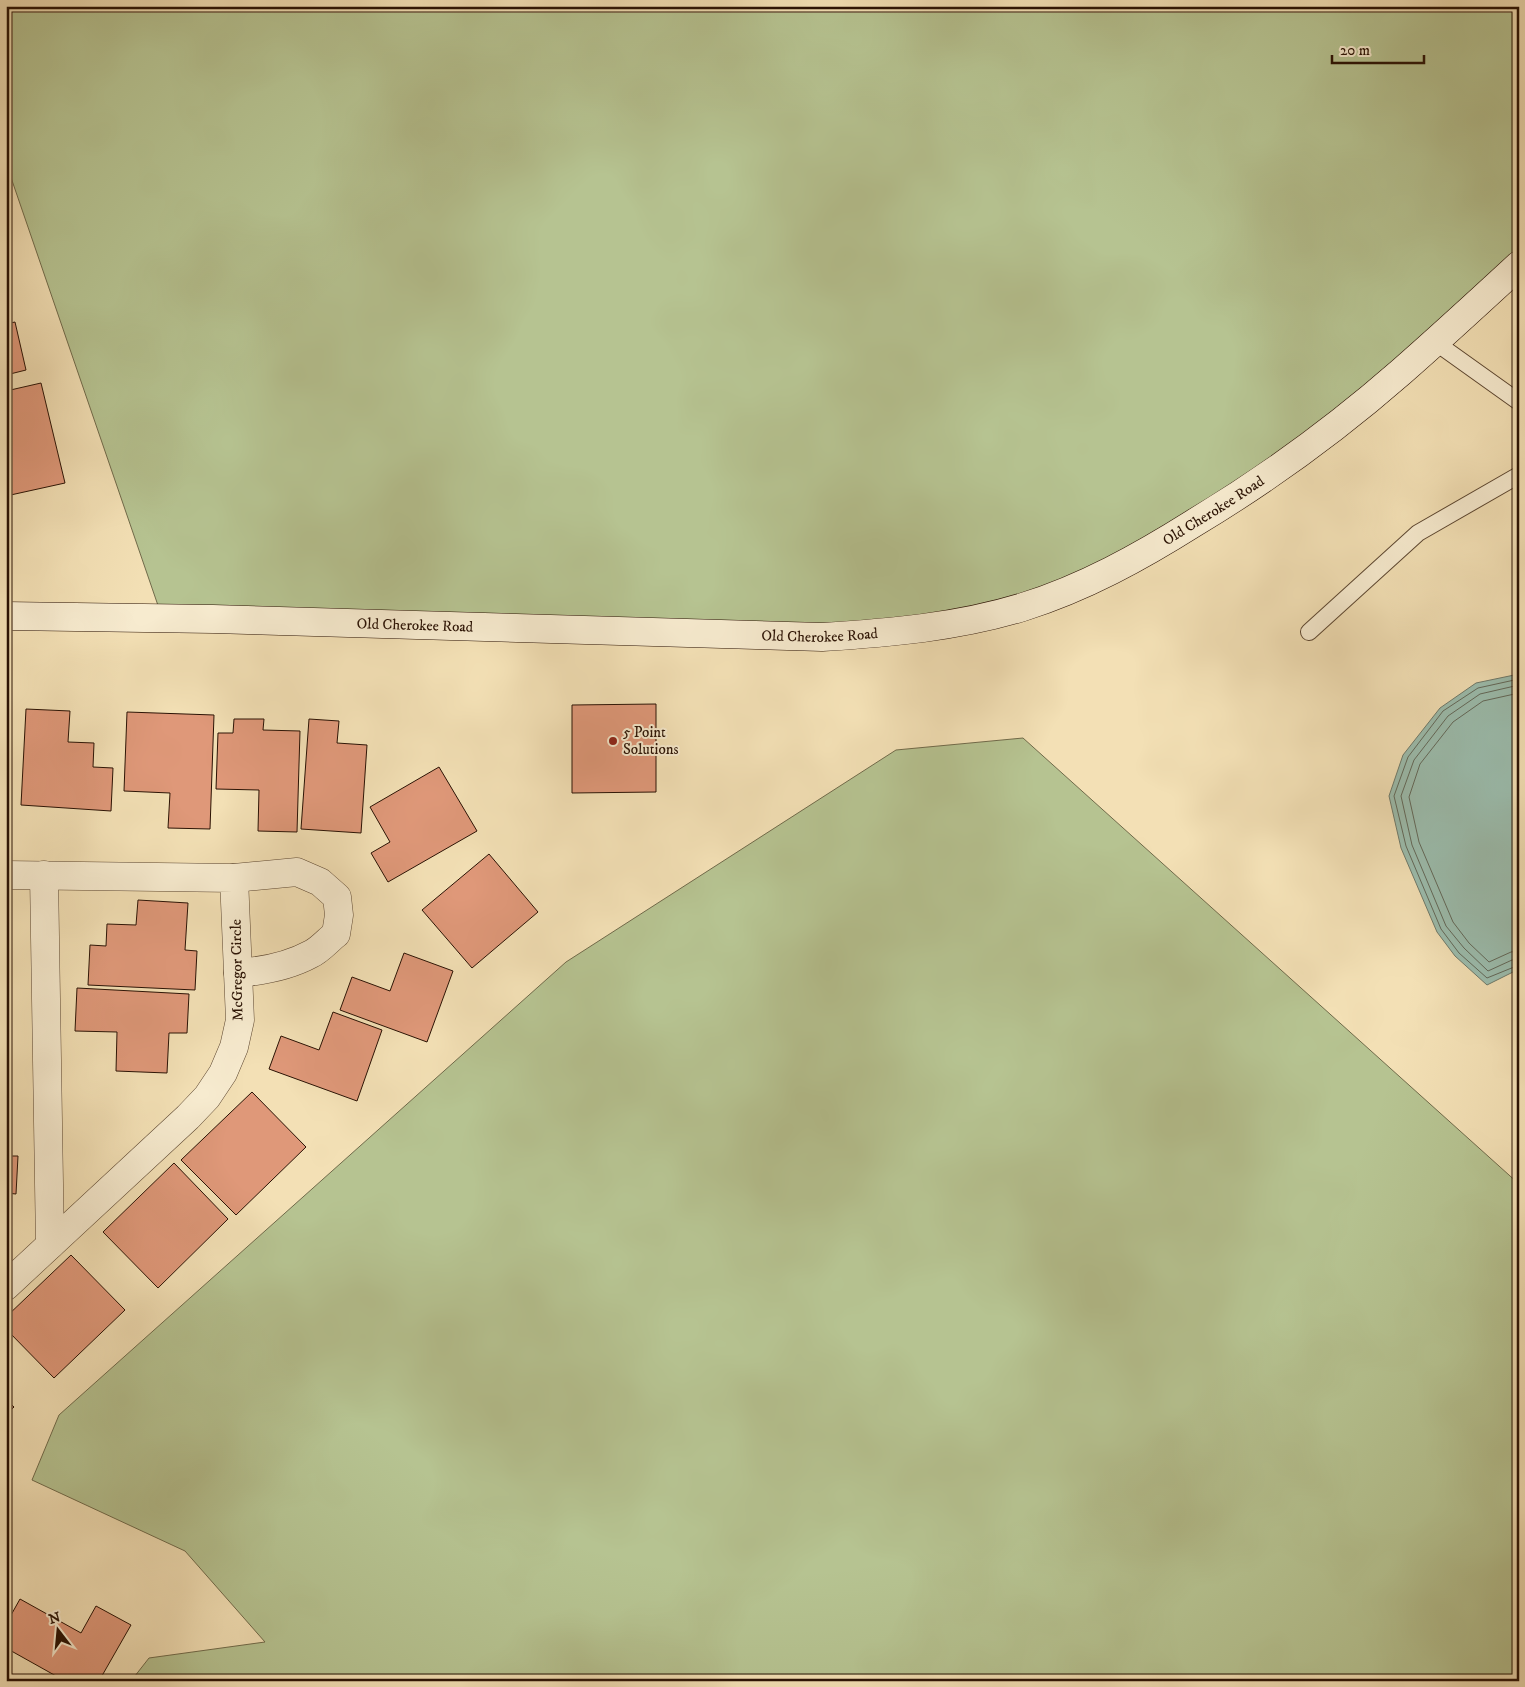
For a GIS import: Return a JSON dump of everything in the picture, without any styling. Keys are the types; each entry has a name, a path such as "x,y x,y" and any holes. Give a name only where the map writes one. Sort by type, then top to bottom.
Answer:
{"street":[{"name":"Old Cherokee Road","path":"6,616 822,636 883,633 964,622 1023,607 1080,586 1143,555 1226,504 1312,444 1400,373 1519,265"},
{"path":"6,874 234,878 297,872 320,882 337,896 339,915 336,934 313,954 259,972 238,973"},
{"path":"44,875 50,1245"},
{"name":"McGregor Circle","path":"6,1286 188,1117 207,1097 223,1073 234,1047 240,1020 234,878"}],"lane":[{"path":"1434,342 1519,402"},
{"path":"1310,632 1418,533 1519,475"}],"green space":[{"path":"6,6 1519,6 1519,265 1400,373 1080,586 883,633 163,620 6,163"},
{"path":"1023,738 1519,1184 1519,1681 131,1681 149,1658 265,1642 185,1551 32,1480 59,1415 566,962 896,750"}],"water":[{"path":"1519,674 1519,969 1487,985 1455,956 1437,932 1401,848 1389,796 1403,755 1440,708 1476,683"}],"building":[{"path":"15,322 26,370 6,375 6,324"},
{"path":"41,383 65,483 6,496 6,391"},
{"path":"656,704 656,792 572,793 572,705"},
{"path":"26,709 70,711 68,742 94,743 93,767 113,768 111,811 21,805"},
{"path":"127,712 214,715 210,829 168,828 170,793 124,791"},
{"path":"234,719 264,719 263,730 300,731 297,832 258,831 259,790 216,789 218,733 233,733"},
{"path":"309,719 339,721 337,743 367,745 361,833 301,829"},
{"path":"439,767 477,831 388,882 371,853 390,842 370,807"},
{"path":"489,854 538,912 472,968 422,910"},
{"path":"138,900 188,903 185,950 197,951 195,990 88,985 90,945 106,946 107,924 136,925"},
{"path":"6,942 11,942 10,982 6,982"},
{"path":"404,953 453,971 427,1042 340,1010 352,977 390,991"},
{"path":"77,988 189,994 187,1033 169,1033 167,1073 116,1071 117,1032 75,1031"},
{"path":"333,1012 382,1030 357,1101 269,1069 281,1036 319,1050"},
{"path":"252,1092 306,1147 236,1215 181,1160"},
{"path":"6,1156 18,1156 16,1194 6,1193"},
{"path":"174,1163 228,1219 158,1288 103,1232"},
{"path":"71,1255 125,1310 54,1378 6,1329 6,1317"},
{"path":"6,1399 14,1407 6,1415"},
{"path":"20,1599 81,1633 96,1606 131,1625 99,1681 65,1681 6,1648 6,1624"}],"place":[{"name":"5 Point Solutions","path":"613,741"}]}
